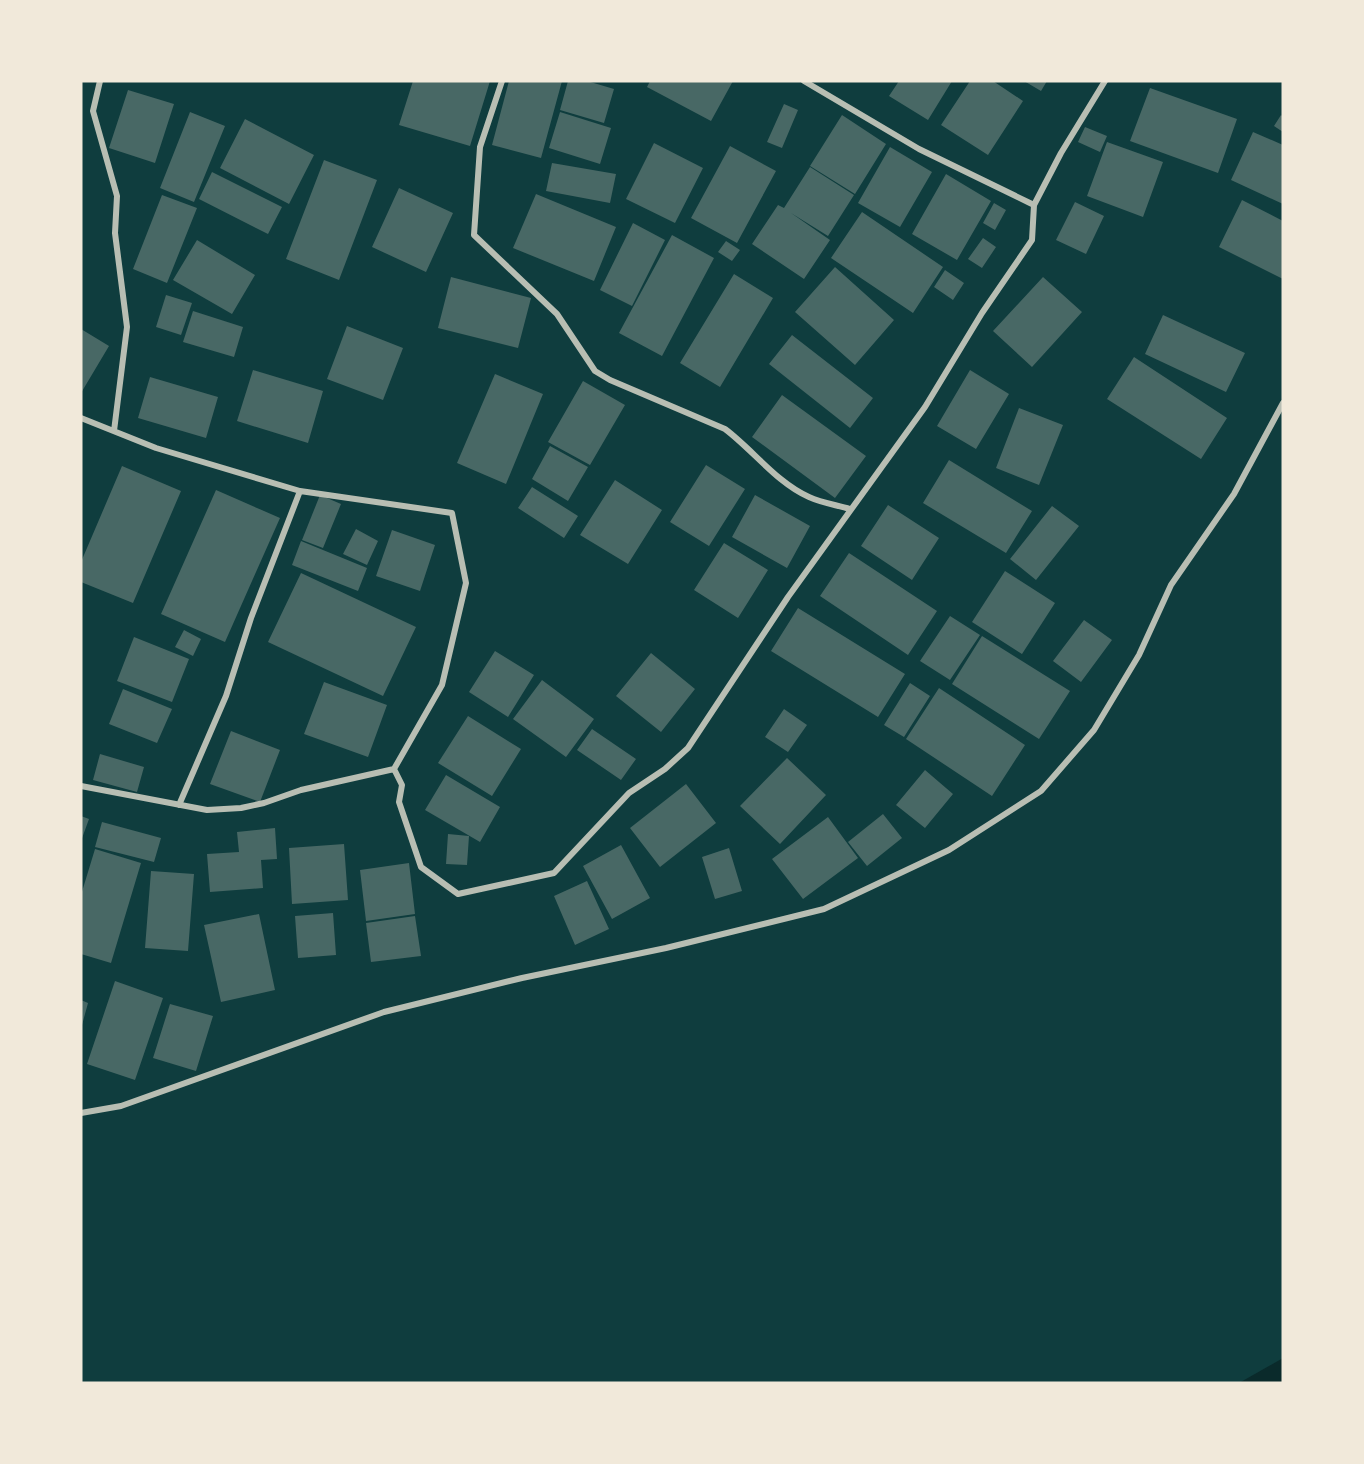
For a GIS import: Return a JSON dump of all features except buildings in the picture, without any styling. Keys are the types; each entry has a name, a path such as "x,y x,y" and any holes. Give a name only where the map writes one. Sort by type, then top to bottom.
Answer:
{"street":[{"path":"100,81 93,111 117,196 115,233 127,327 114,431"},
{"path":"502,81 480,147 474,235 556,314 595,371 610,380 725,429 741,440 788,484 810,497 850,509"},
{"path":"804,81 918,148 1034,205"},
{"path":"394,769 402,785 399,802 421,867 458,894 554,873 629,793 665,768 688,748 788,597 925,407 982,312 1032,240 1034,205 1061,153 1105,81"},
{"path":"81,1113 121,1106 384,1012 522,978 666,948 824,909 950,850 1041,791 1094,730 1139,655 1171,585 1234,494 1283,403"},
{"path":"81,418 156,448 300,491 452,513 466,583 442,685 394,769 301,790 264,803 241,808 207,810 81,786"},
{"path":"179,805 226,696 251,618 300,491"}],"water":[{"path":"1283,1358 1283,1383 1239,1383"}]}
